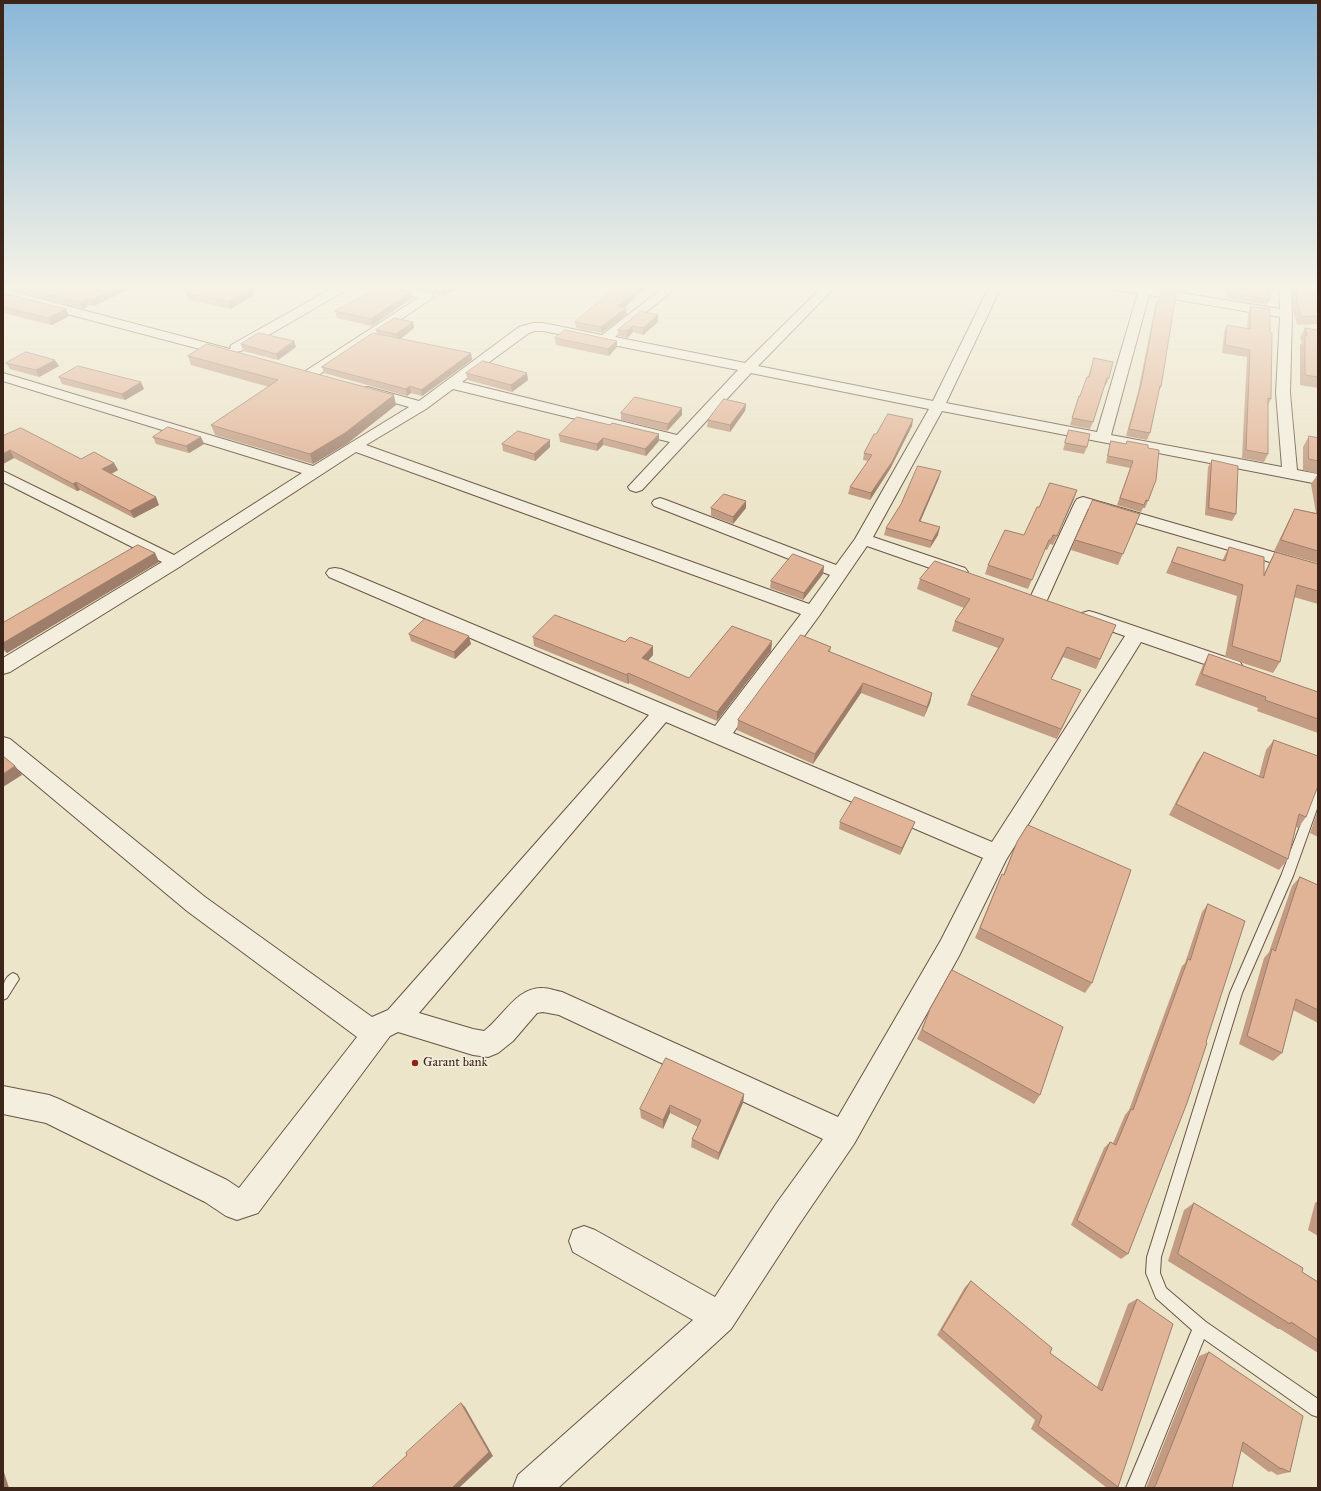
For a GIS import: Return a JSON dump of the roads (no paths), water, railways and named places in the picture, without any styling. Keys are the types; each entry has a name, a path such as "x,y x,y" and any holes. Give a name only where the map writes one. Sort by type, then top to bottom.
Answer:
{"street":[{"path":"238,355 243,356"},
{"path":"309,375 340,355"},
{"path":"3,667 175,562 354,446 421,406 491,355"},
{"path":"681,355 938,406 1318,479"},
{"path":"636,488 761,355"},
{"path":"719,736 813,612 863,539 938,406 963,355"},
{"path":"1103,437 1126,355"},
{"path":"1284,355 1283,393 1290,474"},
{"path":"294,371 324,379"},
{"path":"3,377 316,472"},
{"path":"451,384 680,440"},
{"path":"354,388 421,406"},
{"path":"354,446 813,612"},
{"path":"3,476 175,562"},
{"path":"1038,600 1083,502 1318,571"},
{"path":"660,503 841,573"},
{"path":"863,539 972,577"},
{"path":"335,573 997,854"},
{"path":"1073,612 1245,672"},
{"path":"531,1488 720,1318 787,1215 844,1134 950,948 997,854 1136,634"},
{"path":"3,1100 49,1109 216,1191 237,1205 247,1202 389,1023 664,712"},
{"path":"3,745 196,904 369,1030 389,1023 488,1044 504,1032 529,1003 543,1000 562,1004 844,1134"},
{"path":"584,1241 720,1318"}],"lane":[{"path":"1318,792 1287,876 1236,993 1154,1257 1153,1273 1161,1293 1201,1327 1318,1409"},
{"path":"3,994 13,980"},
{"path":"1135,1488 1201,1327"}],"place":[{"name":"Garant bank","path":"415,1063"}]}
